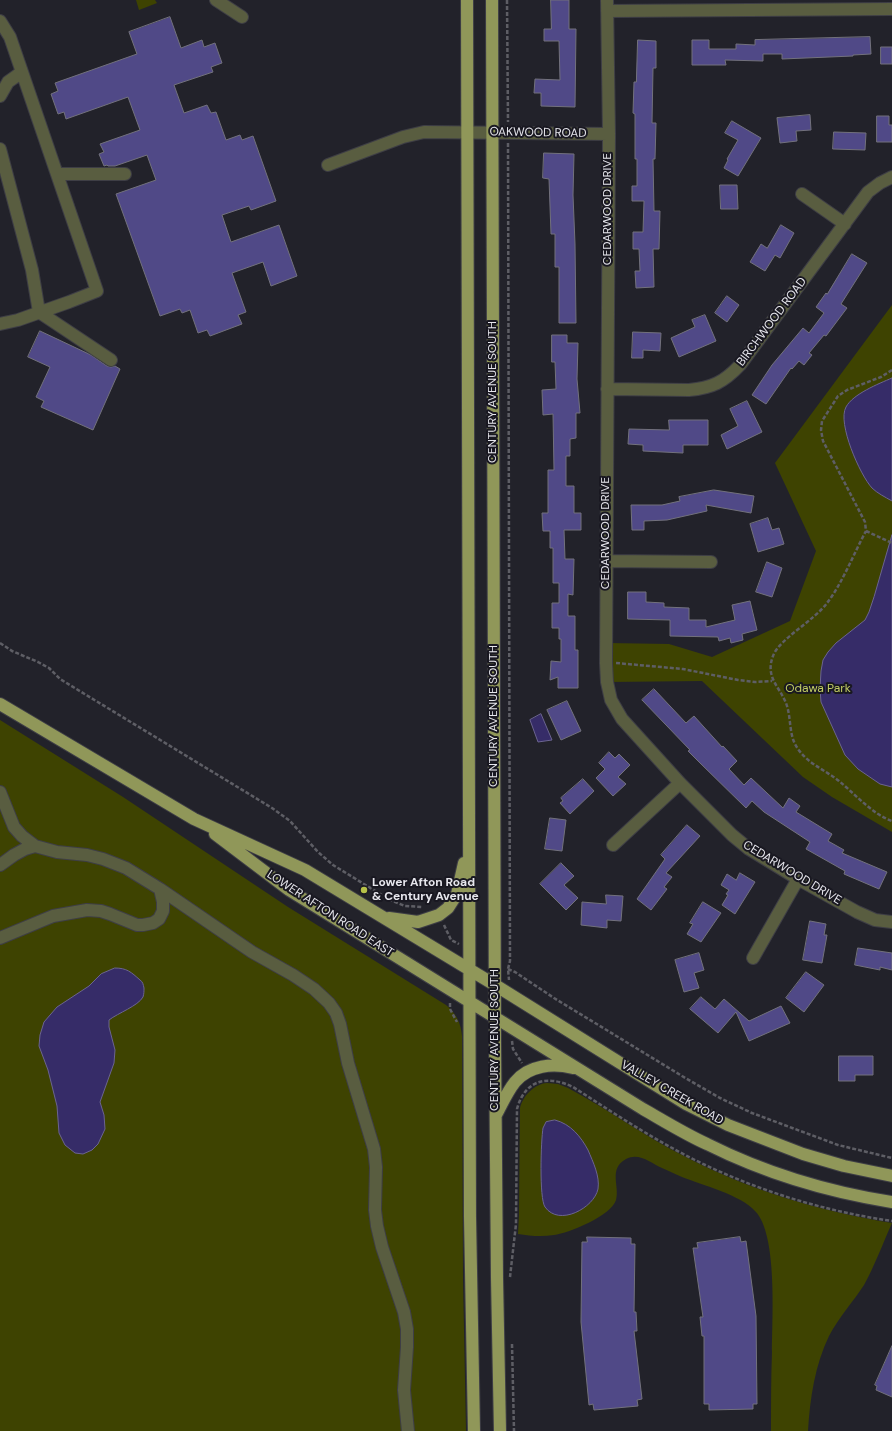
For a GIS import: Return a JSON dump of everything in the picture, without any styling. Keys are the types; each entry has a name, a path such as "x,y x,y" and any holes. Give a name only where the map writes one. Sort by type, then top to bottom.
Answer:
{"main road":[{"name":"CENTURY AVENUE SOUTH","path":"467,0 470,1218 474,1431"},
{"name":"CENTURY AVENUE SOUTH","path":"492,0 495,1018 497,1286 500,1431"},
{"name":"LOWER AFTON ROAD EAST","path":"0,704 194,819 305,870 470,970"},
{"name":"LOWER AFTON ROAD EAST","path":"194,819 289,890 470,1003"},
{"path":"383,918 418,922 439,915 448,908 457,894 469,842"},
{"name":"VALLEY CREEK ROAD","path":"470,970 686,1104 728,1125 802,1154 844,1166 892,1176"},
{"path":"470,1003 666,1123 705,1144 772,1172 812,1185 892,1202"},
{"path":"496,1116 511,1087 527,1072 538,1068 552,1066 568,1067 579,1070"}],"street":[{"path":"216,0 242,17"},
{"path":"607,5 892,9"},
{"name":"CEDARWOOD DRIVE","path":"607,5 609,134 606,663 607,682 611,700 622,719 680,783 732,835 749,849 798,879 857,912 875,920 892,922"},
{"path":"0,21 10,37 97,291 9,323 0,324"},
{"path":"0,96 8,82 22,72"},
{"name":"OAKWOOD ROAD","path":"328,166 403,137 424,132 609,134"},
{"path":"0,149 32,270 39,312 111,360"},
{"path":"56,174 125,174"},
{"name":"BIRCHWOOD ROAD","path":"607,389 702,389 716,385 730,375 740,365 868,192 880,183 892,177"},
{"path":"802,194 844,224"},
{"path":"606,561 710,562"},
{"path":"613,845 680,783"},
{"path":"0,792 14,827 22,836 35,846"},
{"path":"0,865 25,849 35,846 57,852 87,855 103,859 126,868 160,889 252,952 293,974 314,989 328,1002 336,1013 340,1024 348,1063 374,1149 376,1166 375,1210 377,1226 384,1254 404,1312 407,1329 408,1347 404,1390 408,1431"},
{"path":"753,958 798,879"},
{"path":"0,938 53,916 87,910 106,913 143,926 159,919 163,911 163,902 160,889"}],"path":[{"path":"507,0 509,995"},
{"path":"892,370 881,377 847,390 838,396 822,420 821,430 823,441 865,522 866,531 834,594 827,604 816,616 783,642 774,654 771,664 772,681 786,704 795,744 801,753 811,763 838,780 876,812 892,821"},
{"path":"866,531 891,542"},
{"path":"606,663 683,668 738,680 755,682 772,681"},
{"path":"510,1278 516,1224 517,1113 519,1102 523,1095 534,1084 512,1049 511,1028"},
{"path":"512,1340 514,1431"}],"green space":[{"path":"136,0 155,0 157,3 139,10"},
{"name":"Odawa Park","path":"892,305 892,832 832,797 803,777 702,681 607,682 606,643 669,644 712,657 790,621 816,551 775,463"},
{"path":"0,720 123,797 288,907 446,1005 455,1015 459,1023 462,1036 463,1280 466,1431 0,1431"},
{"path":"542,1084 558,1084 568,1088 669,1148 734,1179 785,1198 838,1212 892,1223 864,1285 837,1322 824,1347 814,1382 808,1431 771,1431 773,1299 770,1257 767,1238 762,1222 749,1205 731,1195 682,1177 645,1159 640,1157 631,1157 626,1159 617,1168 617,1195 613,1206 598,1218 561,1234 536,1236 518,1234 520,1108 526,1095 530,1091"}],"shaded area":[{"path":"892,378 892,501 872,488 867,481 851,449 847,436 844,415 846,407 854,398 866,390"},
{"path":"892,535 892,787 880,784 858,769 845,755 821,702 820,689 823,660 828,652 836,643 865,620 869,612"},
{"path":"541,714 552,740 538,742 530,720"},
{"path":"115,968 129,971 141,981 143,983 144,995 137,1003 109,1020 109,1027 115,1050 114,1063 100,1102 104,1115 105,1129 98,1144 92,1150 83,1154 75,1153 65,1145 59,1133 57,1106 48,1070 39,1046 40,1035 44,1022 57,1007 89,986 101,974"},
{"path":"555,1120 571,1128 582,1140 592,1159 598,1179 598,1189 590,1203 575,1213 567,1215 551,1213 545,1207 543,1202 541,1156 543,1128 546,1122"}],"building":[{"path":"551,0 569,0 569,29 576,29 575,107 541,106 541,93 534,93 535,79 560,80 559,41 544,41 544,29 551,29"},
{"path":"170,17 181,48 202,40 204,47 215,43 222,63 211,67 213,72 174,85 184,113 207,105 211,113 216,112 226,140 240,135 242,140 253,136 276,201 251,210 249,206 222,215 231,242 279,225 297,276 271,286 263,262 232,273 246,312 238,315 242,324 210,336 207,330 198,333 190,310 182,313 180,309 160,316 116,194 156,180 147,155 115,166 104,166 99,154 104,152 100,144 140,130 128,97 66,119 64,112 58,114 51,94 58,91 55,83 137,54 129,32"},
{"path":"870,37 871,54 782,59 782,54 763,54 763,61 725,60 726,65 692,65 692,40 709,40 709,49 736,49 736,44 755,45 755,40"},
{"path":"638,40 656,41 656,68 653,68 652,123 656,123 655,159 653,159 654,211 660,211 659,249 653,249 654,287 636,288 635,271 640,271 639,249 633,249 633,232 643,232 644,201 632,201 632,186 637,186 637,159 635,159 635,114 633,113"},
{"path":"881,47 892,47 892,64 881,64"},
{"path":"810,115 811,130 796,131 797,141 780,143 777,118"},
{"path":"877,116 889,116 889,125 892,125 892,142 877,142"},
{"path":"732,121 761,138 738,176 724,168 728,160 727,159 738,140 725,133"},
{"path":"834,132 866,133 865,150 833,149"},
{"path":"544,153 574,154 573,195 576,323 559,323 559,267 555,267 555,234 551,234 549,179 543,178"},
{"path":"720,185 737,185 738,209 721,209"},
{"path":"781,225 794,233 780,258 775,255 765,271 750,262 761,244 767,248"},
{"path":"852,254 867,263 841,304 847,308 826,336 824,335 809,353 812,355 804,365 799,361 792,369 791,368 766,404 752,395 772,365 803,328 809,333 824,313 816,307 826,293 827,294"},
{"path":"727,296 739,305 727,322 715,313"},
{"path":"705,315 716,341 679,357 671,338 695,327 692,320"},
{"path":"40,331 91,355 107,366 115,366 120,369 93,430 41,407 44,401 36,397 50,367 28,357"},
{"path":"633,332 661,333 660,351 643,350 643,358 632,358"},
{"path":"552,335 567,335 567,343 578,343 577,379 580,413 576,413 576,438 570,439 570,456 566,456 566,486 574,486 574,513 581,513 581,530 564,530 565,559 574,559 573,595 568,594 568,616 575,616 575,650 578,650 578,688 558,688 558,677 550,680 551,661 561,662 561,639 559,639 559,628 552,628 552,603 559,603 559,583 553,583 553,548 550,548 550,531 543,531 542,513 548,513 548,470 554,470 553,414 543,415 542,390 556,389 555,362 552,362"},
{"path":"747,401 762,432 727,449 721,435 738,426 730,409"},
{"path":"669,420 708,420 708,445 683,445 683,453 643,451 643,445 628,444 629,429 669,430"},
{"path":"714,490 754,496 751,513 706,505 707,511 667,520 644,521 644,530 632,530 631,505 662,505 680,501 679,497"},
{"path":"768,518 772,530 779,528 784,544 758,552 750,524"},
{"path":"767,562 782,568 772,597 756,592"},
{"path":"628,592 646,592 646,602 664,603 664,607 689,608 689,620 706,620 706,627 735,620 732,605 750,601 757,630 742,634 743,640 731,643 730,638 719,641 718,637 670,636 670,620 628,619"},
{"path":"654,689 686,723 694,716 722,747 723,746 737,761 729,769 744,785 751,778 783,808 789,798 800,806 796,812 832,834 828,841 844,850 842,853 887,872 879,889 844,874 845,871 806,849 810,842 764,812 752,801 746,808 688,751 690,750 642,700"},
{"path":"567,701 581,731 561,740 547,710"},
{"path":"609,752 615,758 619,754 630,765 618,777 626,784 613,796 596,778 605,769 599,763"},
{"path":"583,779 594,791 570,814 560,803 563,801 561,798"},
{"path":"550,818 566,820 562,851 545,849"},
{"path":"687,825 700,836 666,873 672,877 664,887 667,889 651,910 637,899 665,859 661,855"},
{"path":"561,863 574,876 564,885 578,898 566,910 540,884"},
{"path":"740,873 755,882 735,914 722,905 728,895 726,894 729,890 721,885 727,874 736,880"},
{"path":"606,895 623,896 621,921 607,920 607,928 581,925 582,902 606,904"},
{"path":"703,902 721,913 701,942 687,934 693,924 690,923"},
{"path":"810,921 826,924 824,935 827,935 822,963 803,960"},
{"path":"858,948 892,953 892,970 880,967 880,970 855,965"},
{"path":"699,953 704,970 694,973 699,988 684,992 675,960"},
{"path":"806,972 824,985 804,1012 786,998"},
{"path":"701,997 715,1009 724,999 749,1021 781,1006 790,1023 749,1041 736,1012 718,1033 690,1009"},
{"path":"839,1056 873,1056 873,1075 855,1075 855,1081 839,1081"},
{"path":"587,1237 631,1238 631,1244 635,1244 634,1312 636,1312 637,1331 634,1331 642,1399 637,1400 638,1406 594,1410 593,1404 589,1405 581,1322 582,1242 587,1242"},
{"path":"740,1237 741,1242 746,1241 756,1316 757,1404 753,1404 753,1409 709,1410 709,1404 704,1404 704,1336 702,1336 700,1317 703,1317 693,1248 698,1248 697,1243"},
{"path":"892,1346 892,1397 876,1390 877,1386 875,1385"}],"place":[{"name":"Lower Afton Road & Century Avenue","path":"364,890"}]}
